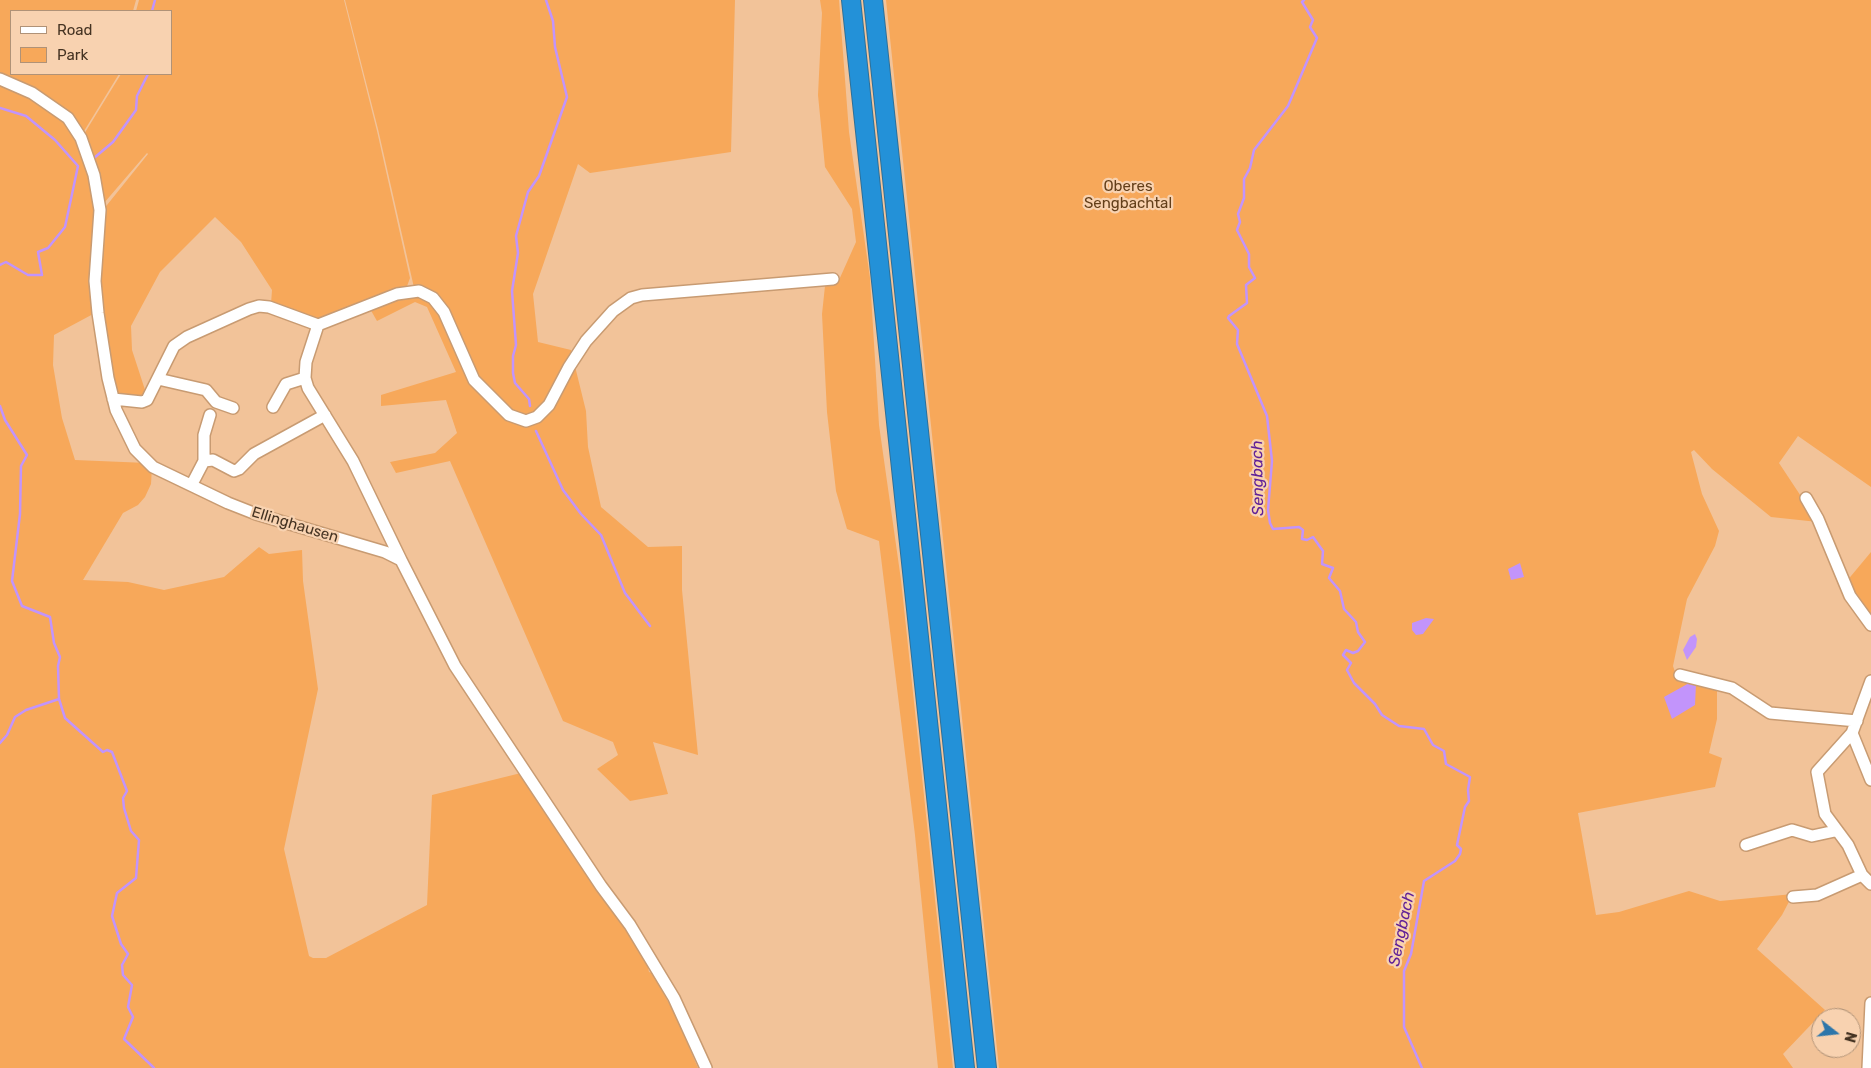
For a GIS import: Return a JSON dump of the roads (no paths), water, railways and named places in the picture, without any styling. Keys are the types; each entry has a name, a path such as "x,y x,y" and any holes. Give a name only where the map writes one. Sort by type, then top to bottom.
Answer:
{"highway":[{"path":"851,0 965,1068"},
{"path":"873,0 987,1068"}],"street":[{"path":"0,79 32,93 68,118 81,138 94,175 100,210 96,281 98,312 114,399 142,402 147,400 170,351 179,342 249,309 259,306 269,307 318,325 406,292 419,291 427,293 433,298 444,312 474,380 515,419 531,420 543,412 554,398 569,367 586,341 612,311 631,298 833,279"},
{"path":"318,325 306,362 304,378 356,467 438,637 538,793 630,925 674,998 706,1068"},
{"path":"273,407 286,384 304,378"},
{"path":"158,379 206,390 216,402 233,408"},
{"name":"Ellinghausen","path":"114,399 128,437 140,454 154,467 228,503 256,514 385,552 401,560"},
{"path":"192,484 204,461 204,435 210,415"},
{"path":"204,461 213,460 234,471 239,469 254,454 325,415"},
{"path":"1806,498 1818,519 1850,596 1871,625"},
{"path":"1680,675 1732,688 1770,713 1857,721"},
{"path":"1871,681 1852,733 1817,772 1825,814 1848,845 1862,875 1871,884"},
{"path":"1852,733 1871,780"},
{"path":"1746,845 1792,830 1812,836 1836,831"},
{"path":"1793,897 1817,895 1862,875"},
{"path":"1868,1068 1871,1003"}],"waterway":[{"path":"152,10 155,0"},
{"path":"530,406 529,399 515,383 513,373 513,356 516,345 512,291 518,253 516,236 528,192 539,176 567,97 555,47 553,21 546,0"},
{"name":"Sengbach","path":"1304,0 1302,2 1313,20 1310,27 1317,38 1288,106 1254,150 1250,168 1244,179 1244,198 1238,214 1240,222 1237,230 1249,254 1249,267 1255,278 1246,285 1247,303 1228,318 1238,330 1237,344 1267,416 1272,461 1268,510 1270,523 1273,529 1299,527 1303,530 1302,539 1307,540 1313,537 1323,551 1322,564 1333,568 1329,578 1340,591 1344,609 1356,622 1358,632 1365,642 1358,651 1353,653 1346,650 1343,655 1351,663 1347,670 1354,683 1375,704 1382,715 1399,726 1424,729 1433,745 1444,751 1446,764 1470,777 1469,801 1465,807 1457,845 1461,849 1460,854 1455,861 1424,881 1411,954 1404,971 1404,1027 1422,1068"},
{"path":"94,158 113,142 136,110 137,96 148,75"},
{"path":"0,108 26,116 55,140 78,166 65,227 48,248 38,252 42,275 28,275 6,262 0,265"},
{"path":"0,406 5,420 27,455 21,466 20,514 12,581 22,606 50,617 54,643 60,657 58,666 59,699 65,718 103,752 107,750 112,752 127,791 123,798 131,831 139,840 136,878 117,893 112,916 121,944 128,954 122,965 123,975 132,985 128,1007 133,1017 124,1039 154,1068"},
{"path":"536,431 563,490 581,514 601,535 625,593 650,626"},
{"path":"0,743 7,735 15,717 26,710 59,699"}],"park label":[{"name":"Oberes Sengbachtal","path":"1128,196"}]}
